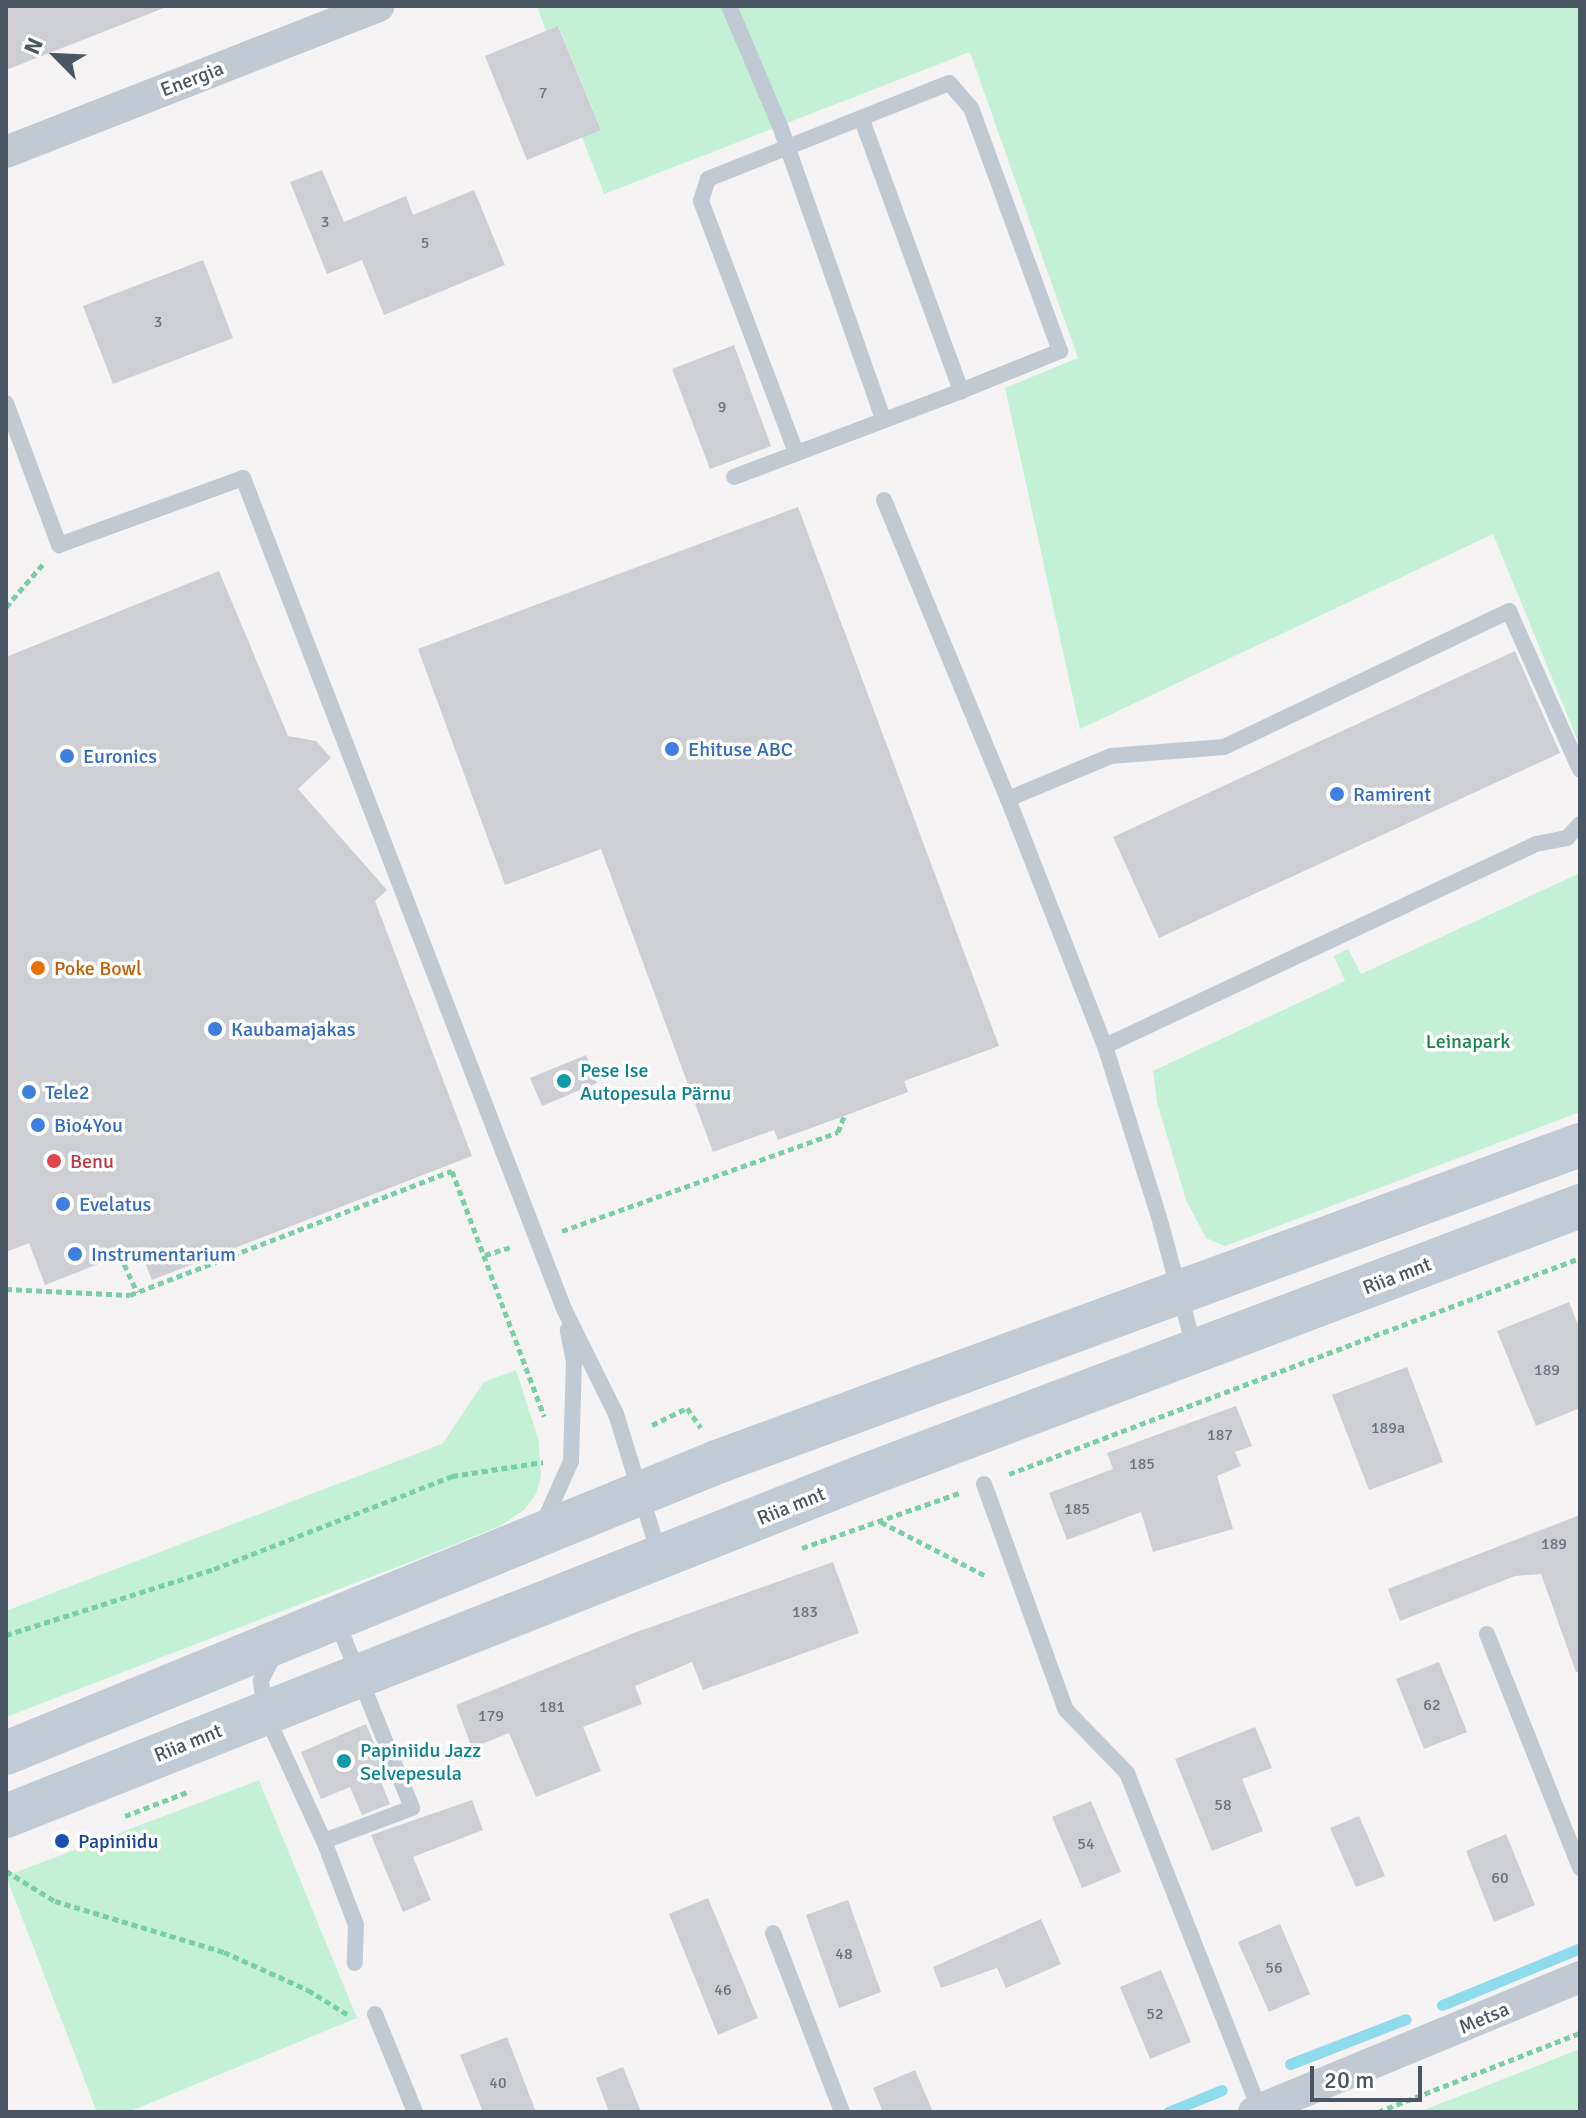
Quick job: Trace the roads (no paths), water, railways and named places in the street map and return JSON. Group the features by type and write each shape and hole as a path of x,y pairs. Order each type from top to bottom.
{"main road":[{"path":"6,1753 640,1493 1580,1145"},
{"name":"Riia mnt","path":"6,1816 659,1556 1580,1206"}],"street":[{"name":"Energia","path":"6,152 378,6"},
{"name":"Metsa","path":"1257,2111 1580,1977"}],"lane":[{"path":"729,6 780,126 883,418"},
{"path":"734,477 1060,351 971,108 949,83 708,179 701,201 796,453"},
{"path":"862,120 961,391"},
{"path":"6,403 59,545 243,478 564,1309 616,1414 659,1556"},
{"path":"884,500 1008,799 1105,1046 1159,1217 1196,1352"},
{"path":"1008,799 1111,756 1224,747 1509,611 1580,770"},
{"path":"1105,1046 1536,844 1567,838 1580,824"},
{"path":"536,1537 571,1461 574,1362 564,1309"},
{"path":"984,1484 1066,1710 1127,1773 1257,2111"},
{"path":"324,1841 412,1808 336,1619"},
{"path":"1487,1634 1580,1868"},
{"path":"281,1641 261,1681 265,1713 324,1841 356,1925 355,1963"},
{"path":"773,1933 842,2112"},
{"path":"375,2014 415,2112"}],"waterway":[{"path":"1442,2005 1580,1948"},
{"path":"1290,2064 1406,2019"},
{"path":"1168,2112 1222,2090"}],"place":[{"name":"Ehituse ABC","path":"672,749"},
{"name":"Euronics","path":"67,756"},
{"name":"Ramirent","path":"1337,794"},
{"name":"Poke Bowl","path":"38,968"},
{"name":"Kaubamajakas","path":"215,1029"},
{"name":"Pese Ise Autopesula Pärnu","path":"564,1081"},
{"name":"Tele2","path":"29,1092"},
{"name":"Bio4You","path":"38,1125"},
{"name":"Benu","path":"54,1161"},
{"name":"Evelatus","path":"63,1204"},
{"name":"Instrumentarium","path":"75,1254"},
{"name":"Papiniidu Jazz Selvepesula","path":"344,1761"},
{"name":"Papiniidu","path":"62,1841"}],"park label":[{"name":"Leinapark","path":"1468,1041"}]}
